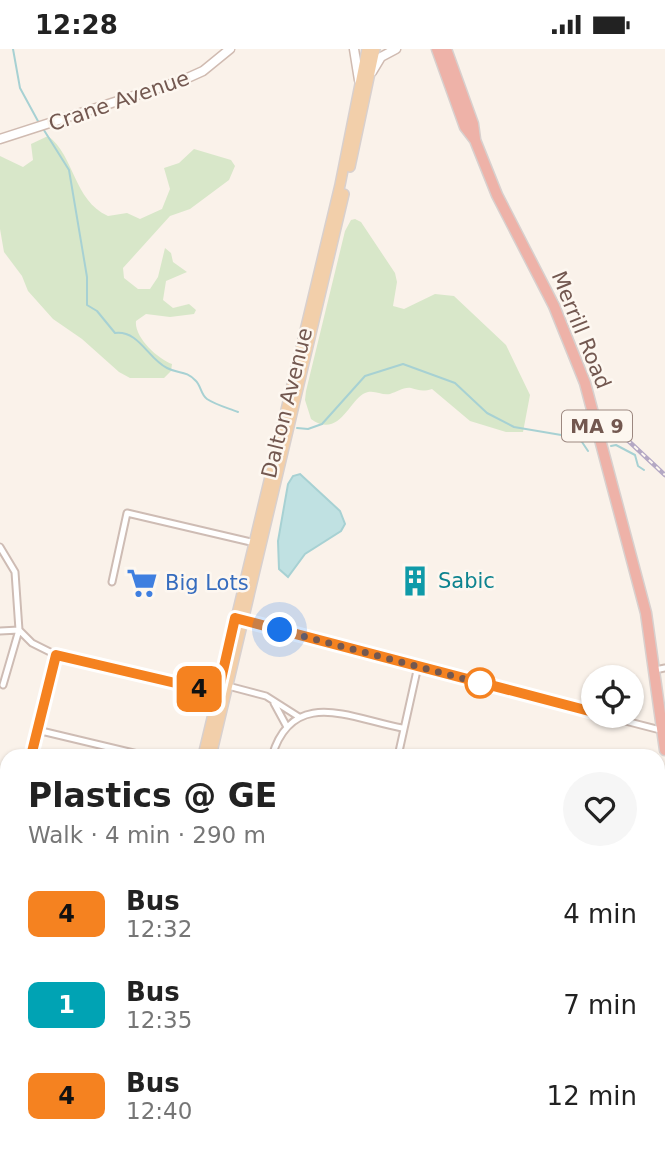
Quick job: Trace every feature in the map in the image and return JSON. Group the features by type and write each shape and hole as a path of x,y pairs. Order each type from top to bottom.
{"highway":[{"name":"Merrill Road","path":"437,49 465,127 475,140 503,207 554,306 583,376 660,669 665,749"},
{"name":"Merrill Road","path":"446,49 473,124 475,140"}],"main road":[{"name":"Crane Avenue","path":"0,139 41,128 196,75 230,49"},
{"path":"354,49 359,89"},
{"name":"Dalton Avenue","path":"346,174 367,49"},
{"name":"Dalton Avenue","path":"205,749 258,543 375,49"},
{"path":"370,78 381,57 396,49"},
{"name":"Dalton Avenue","path":"213,749 228,686 239,619"}],"street":[{"path":"112,582 127,513 258,543"},
{"path":"0,547 15,572 19,630 3,685"},
{"path":"239,619 581,709"},
{"path":"0,631 19,630 32,643 56,655 218,693"},
{"path":"33,749 56,655"},
{"path":"399,749 418,666"},
{"path":"228,686 270,698 299,717"},
{"path":"270,698 283,714 287,727"},
{"path":"276,749 287,727 299,717 326,711 402,728"},
{"path":"644,726 664,731"},
{"path":"37,730 117,749"}],"green space":[{"path":"48,136 64,155 88,200 108,216 127,213 140,219 162,209 170,189 164,168 179,163 194,149 231,160 235,166 229,180 190,209 170,216 123,268 124,278 138,289 150,289 158,277 165,248 171,253 173,262 187,272 166,281 163,300 173,308 189,304 196,310 194,314 170,317 146,314 136,321 139,334 148,347 172,364 171,371 164,378 130,378 119,372 82,339 53,319 28,291 22,276 4,252 0,229 0,156 23,167 33,160 31,144"},
{"path":"351,220 361,222 395,273 397,282 393,306 404,309 435,294 454,296 506,345 530,395 523,432 506,432 470,421 432,389 423,391 408,388 390,394 367,392 336,422 329,425 320,424 311,419 305,400 306,391 345,231"}],"water":[{"path":"300,474 340,511 345,524 341,531 305,554 288,577 279,569 278,541 288,484 293,476"}],"waterway":[{"path":"13,49 20,88 39,123"},
{"path":"42,127 69,170 87,277 87,305 97,311 115,333 131,336 160,364 192,378 207,399 238,412"},
{"path":"297,428 308,429 322,424 365,376 403,364 455,383 487,413 514,427 573,437 582,442 588,451"},
{"path":"611,446 616,445 635,455 638,466 644,470"}],"railway":[{"path":"605,419 665,475"}],"bus line":[{"name":"4","path":"33,749 56,655 218,693 235,618 581,709"}],"place":[{"name":"Sabic","path":"415,581"},
{"name":"Big Lots","path":"142,583"}],"route":[{"path":"280,630 480,683"}]}
